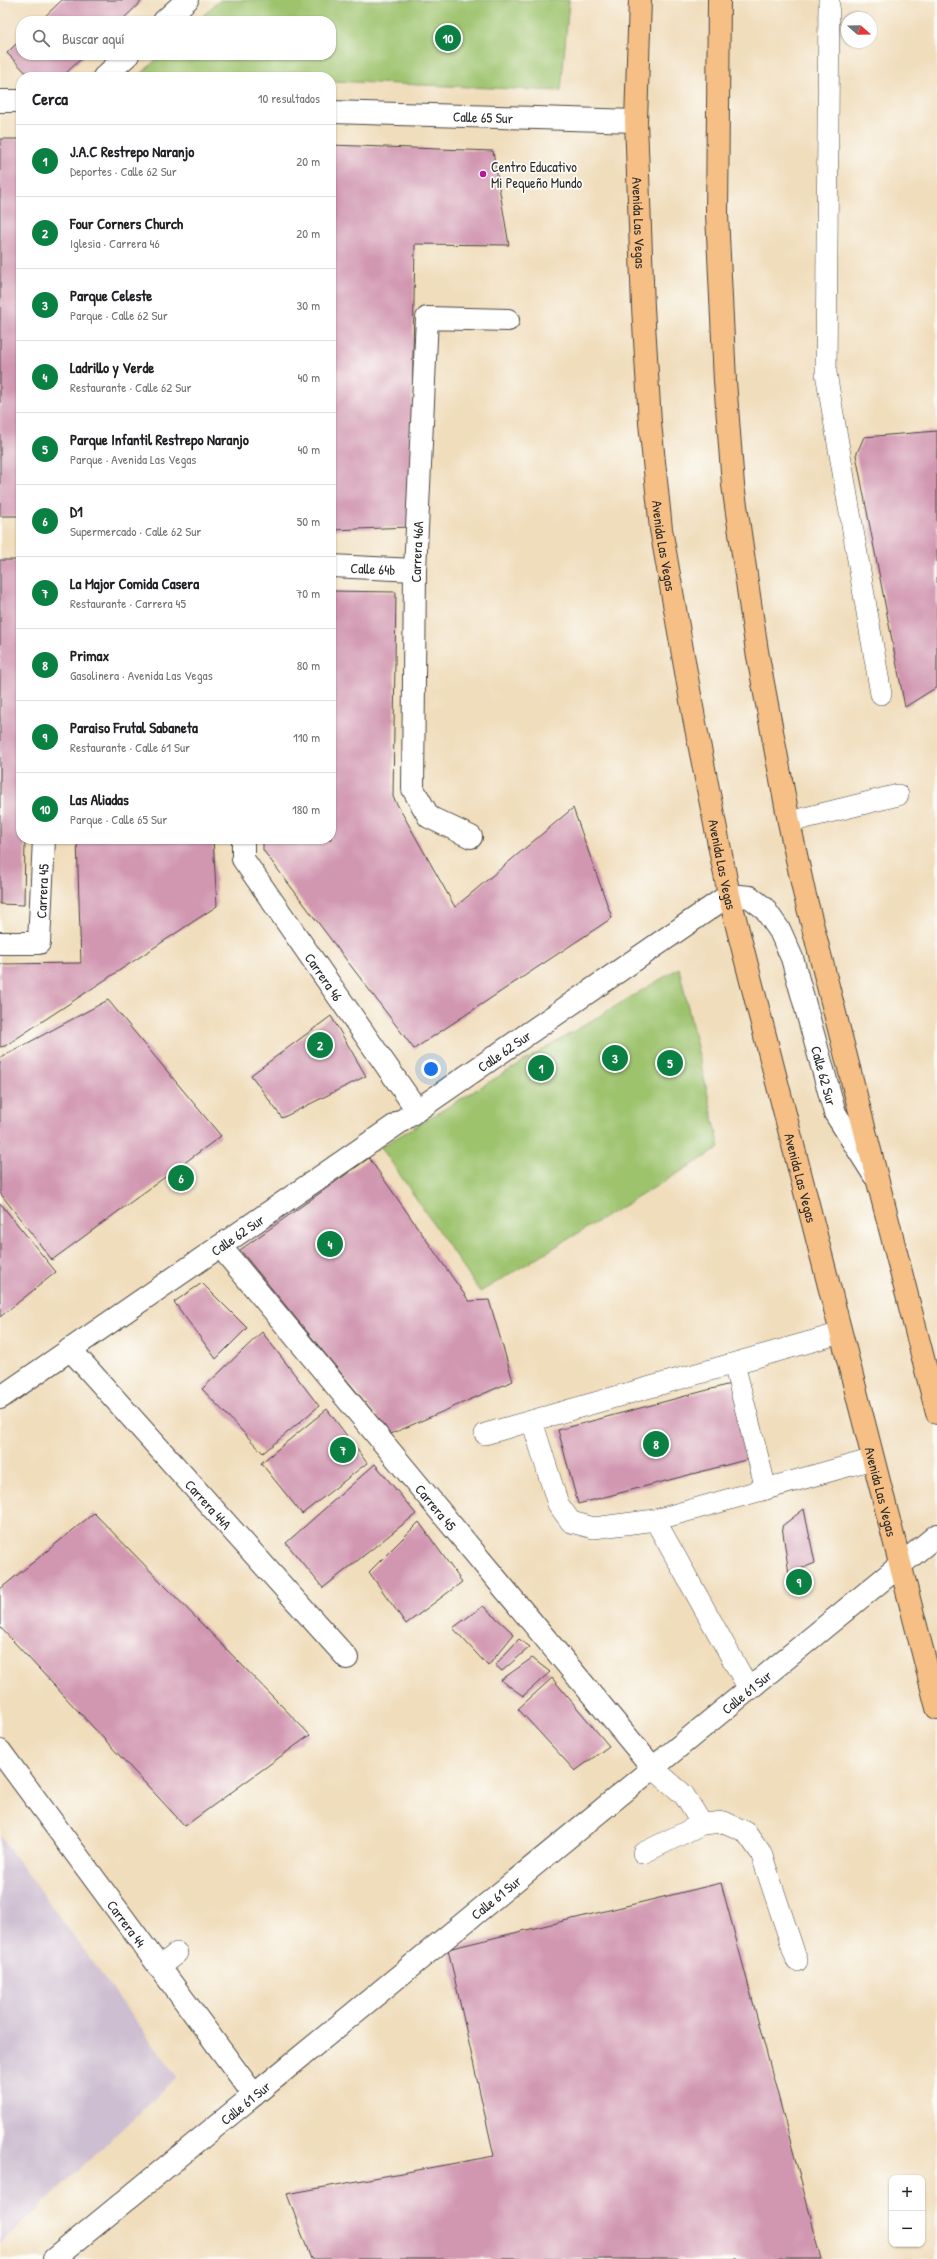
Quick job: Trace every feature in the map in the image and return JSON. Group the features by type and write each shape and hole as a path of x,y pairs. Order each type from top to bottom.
{"main road":[{"name":"Avenida Las Vegas","path":"640,0 636,121 643,307 650,423 661,529 694,718 729,895 937,1708"},
{"path":"720,0 717,214 725,389 733,485 757,651 789,822 804,892 878,1182 934,1391 937,1413"}],"street":[{"path":"169,16 187,0"},
{"path":"109,72 123,60"},
{"path":"0,101 16,101"},
{"name":"Calle 65 Sur","path":"336,112 636,121"},
{"name":"Carrera 46A","path":"470,837 429,817 413,789 415,570 427,318 508,320"},
{"name":"Calle 64b","path":"336,566 415,570"},
{"name":"Carrera 45","path":"0,943 39,943 44,844"},
{"name":"Carrera 46","path":"243,844 243,859 417,1110"},
{"name":"Calle 62 Sur","path":"0,1398 729,895 750,898 764,908 780,931 792,958 835,1113 878,1182"},
{"name":"Carrera 45","path":"220,1246 653,1768"},
{"name":"Carrera 44A","path":"70,1349 347,1658"},
{"name":"Calle 61 Sur","path":"54,2259 937,1535"},
{"name":"Carrera 44","path":"0,1752 158,1968 254,2095"}],"lane":[{"path":"830,0 826,373 881,694"},
{"path":"789,822 898,795"},
{"path":"485,1434 841,1333"},
{"path":"734,1364 766,1489"},
{"path":"532,1421 558,1504 571,1522 594,1528 655,1520 873,1459"},
{"path":"655,1520 749,1689"},
{"path":"653,1768 684,1795 702,1824"},
{"path":"643,1853 702,1824 724,1822 746,1832 761,1853 797,1961"},
{"path":"158,1968 177,1953"}],"shaded area":[{"path":"0,1836 177,2077 0,2244"}],"green space":[{"path":"220,0 569,0 561,91 336,81 336,72 143,72 156,60 336,60 336,16 202,16"},
{"path":"679,968 720,1148 480,1292 381,1147"}],"building":[{"path":"62,0 143,0 126,16 45,16"},
{"path":"16,44 16,60 80,60 67,72 25,72 7,53"},
{"path":"0,139 16,139 16,516 0,516"},
{"path":"336,145 493,151 509,245 415,244 410,527 336,530"},
{"path":"937,431 937,687 905,707 856,455 864,437"},
{"path":"0,560 16,560 16,844 25,844 24,905 0,904"},
{"path":"336,591 396,592 393,797 455,907 573,808 612,918 414,1049 263,850 263,844 336,844"},
{"path":"77,844 213,844 217,906 5,1046 0,1047 0,964 81,963"},
{"path":"108,1000 221,1136 52,1260 0,1193 0,1058"},
{"path":"331,1016 366,1076 282,1118 251,1075"},
{"path":"369,1158 469,1301 489,1300 513,1381 391,1434 240,1250"},
{"path":"0,1203 56,1272 0,1317"},
{"path":"202,1283 247,1328 216,1359 174,1302"},
{"path":"262,1332 319,1406 263,1453 202,1389"},
{"path":"734,1383 753,1458 578,1504 558,1430"},
{"path":"327,1409 367,1463 302,1514 261,1463"},
{"path":"375,1464 416,1514 323,1588 286,1543"},
{"path":"804,1509 815,1563 789,1574 782,1526"},
{"path":"94,1513 310,1735 185,1826 0,1627 0,1589"},
{"path":"419,1522 462,1582 406,1624 369,1572"},
{"path":"483,1606 514,1634 488,1666 453,1628"},
{"path":"519,1639 530,1647 502,1671 495,1665"},
{"path":"532,1658 550,1672 523,1696 501,1680"},
{"path":"552,1678 609,1746 575,1771 518,1709"},
{"path":"721,1883 822,2259 311,2259 287,2194 494,2156 448,1949"}],"place":[{"name":"Las Aliadas","path":"448,38"},
{"name":"Centro Educativo Mi Pequeño Mundo","path":"483,174"},
{"name":"Four Corners Church","path":"320,1045"},
{"name":"Parque Celeste","path":"615,1058"},
{"name":"Parque Infantil Restrepo Naranjo","path":"670,1063"},
{"name":"J.A.C Restrepo Naranjo","path":"541,1068"},
{"name":"D1","path":"181,1178"},
{"name":"Ladrillo y Verde","path":"330,1244"},
{"name":"Primax","path":"656,1444"},
{"name":"La Major Comida Casera","path":"343,1450"},
{"name":"Paraiso Frutal Sabaneta","path":"799,1582"}]}
